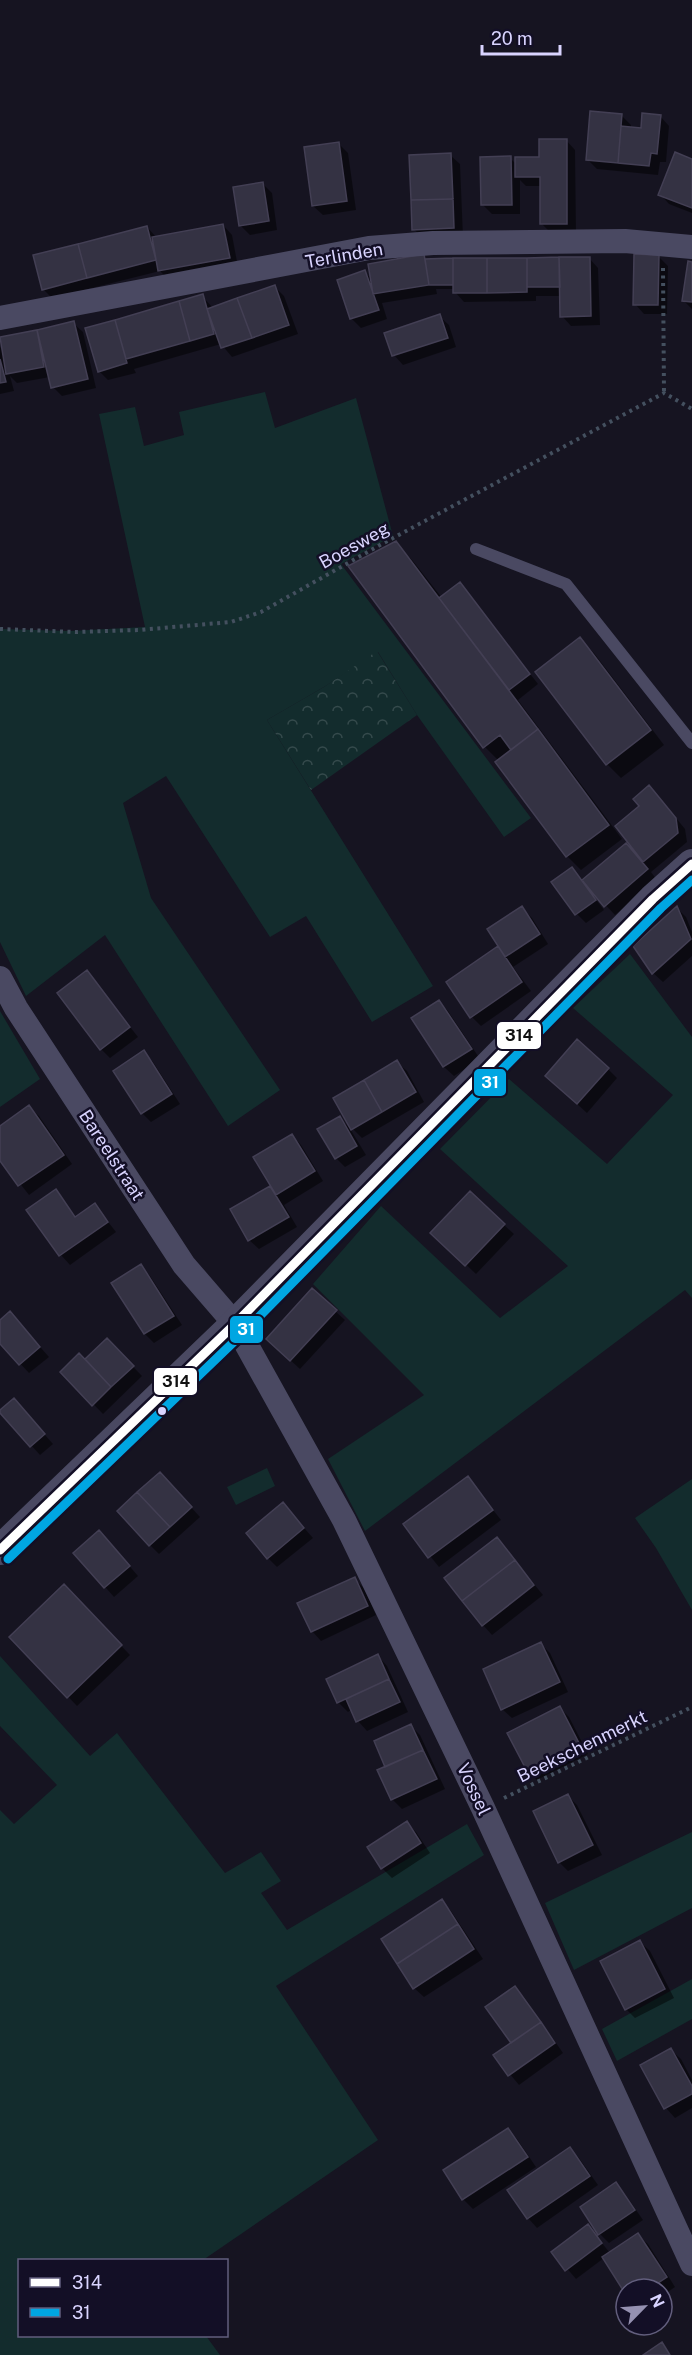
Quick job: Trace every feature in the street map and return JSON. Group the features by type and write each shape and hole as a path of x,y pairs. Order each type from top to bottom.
{"street":[{"name":"Terlinden","path":"0,318 369,248 433,243 625,241 692,247"},
{"path":"0,1550 236,1324 653,898 692,864"},
{"name":"Bareelstraat","path":"0,978 16,1008 184,1265 236,1324"},
{"name":"Vossel","path":"236,1324 344,1520 483,1808 692,2264"}],"lane":[{"path":"476,549 566,584 692,743"}],"path":[{"path":"663,244 664,393 692,409"},
{"name":"Boesweg","path":"0,628 75,632 139,630 231,622 261,612 390,539 664,393"},
{"name":"Beekschenmerkt","path":"483,1808 692,1707"}],"green space":[{"path":"265,392 275,428 356,398 393,536 341,564 531,818 504,837 417,715 378,652 267,720 433,986 372,1022 306,916 270,937 166,776 123,803 151,898 280,1090 228,1126 105,935 26,996 0,942 0,629 70,631 145,627 99,414 135,407 144,446 184,435 179,412"},
{"path":"377,651 417,715 311,790 267,720 324,687"},
{"path":"630,954 692,1037 692,1298 685,1290 365,1531 328,1459 424,1395 313,1284 381,1206 500,1318 568,1266 440,1149 509,1079 607,1164 673,1095 573,1008"},
{"path":"0,1011 40,1079 0,1107"},
{"path":"267,1468 275,1486 236,1505 227,1487"},
{"path":"692,1479 692,1610 656,1548 635,1518"},
{"path":"0,1656 90,1756 117,1733 225,1873 261,1852 281,1881 261,1893 287,1930 467,1824 484,1855 276,1986 378,2140 204,2259 18,2259 18,2337 207,2337 220,2355 0,2355 0,1810 14,1824 57,1785 0,1726"},
{"path":"692,1832 692,1908 574,1970 545,1903"},
{"path":"692,1979 692,2019 617,2061 602,2029"}],"building":[{"path":"590,111 622,114 618,163 586,160"},
{"path":"642,113 661,115 657,154 651,153 649,166 618,163 621,126 641,128"},
{"path":"539,139 567,139 567,224 540,224 540,177 515,177 515,157 539,157"},
{"path":"339,142 347,201 312,206 304,147"},
{"path":"675,152 692,159 692,208 658,195"},
{"path":"451,153 453,199 411,200 409,155"},
{"path":"511,156 512,205 481,205 480,157"},
{"path":"263,182 269,221 239,226 233,187"},
{"path":"453,199 454,228 412,230 411,200"},
{"path":"223,224 230,258 158,271 152,237"},
{"path":"147,226 156,260 87,278 78,244"},
{"path":"78,244 87,278 42,290 33,255"},
{"path":"424,254 429,285 373,294 368,264"},
{"path":"634,254 659,255 658,305 633,305"},
{"path":"559,257 590,257 591,316 560,317"},
{"path":"559,257 560,287 527,287 527,258"},
{"path":"453,258 453,285 429,285 425,259"},
{"path":"453,258 487,258 487,293 453,293"},
{"path":"487,258 527,258 527,292 487,293"},
{"path":"688,261 692,262 692,302 682,301"},
{"path":"365,270 379,310 350,319 337,280"},
{"path":"275,285 289,325 252,338 237,298"},
{"path":"203,294 214,334 190,341 179,301"},
{"path":"237,298 252,338 221,348 207,309"},
{"path":"179,301 190,341 126,359 115,320"},
{"path":"440,314 448,338 392,356 384,333"},
{"path":"115,320 127,363 98,372 85,328"},
{"path":"74,321 88,379 51,388 37,330"},
{"path":"37,330 44,367 6,374 0,337"},
{"path":"0,359 6,382 0,383"},
{"path":"396,541 538,729 511,750 500,735 483,748 348,566"},
{"path":"460,582 530,674 509,690 439,598"},
{"path":"580,637 651,730 606,765 535,672"},
{"path":"538,729 609,825 566,857 495,762"},
{"path":"649,785 676,818 678,833 643,862 615,826 639,806 633,799"},
{"path":"626,843 648,869 604,907 582,880"},
{"path":"572,867 596,900 575,915 551,882"},
{"path":"522,906 540,934 505,957 487,929"},
{"path":"677,906 691,939 652,974 633,946"},
{"path":"498,946 522,982 470,1018 446,982"},
{"path":"87,970 130,1027 100,1050 57,993"},
{"path":"439,1000 472,1049 443,1067 411,1018"},
{"path":"577,1039 609,1068 577,1104 545,1076"},
{"path":"144,1050 172,1094 141,1114 113,1071"},
{"path":"397,1060 416,1092 382,1112 364,1080"},
{"path":"364,1080 382,1112 351,1130 333,1098"},
{"path":"29,1105 64,1155 18,1186 0,1161 0,1126"},
{"path":"340,1116 357,1146 335,1159 317,1129"},
{"path":"292,1134 315,1171 276,1195 253,1157"},
{"path":"270,1186 289,1217 248,1241 230,1209"},
{"path":"56,1189 75,1217 95,1203 108,1222 59,1256 26,1210"},
{"path":"470,1191 505,1224 465,1266 430,1233"},
{"path":"141,1264 174,1316 144,1334 111,1283"},
{"path":"312,1288 337,1310 290,1361 266,1339"},
{"path":"10,1311 40,1347 19,1365 0,1344 0,1320"},
{"path":"107,1338 134,1366 111,1387 85,1359"},
{"path":"79,1353 111,1387 92,1406 60,1372"},
{"path":"14,1398 45,1434 30,1447 0,1413 0,1410"},
{"path":"160,1472 192,1507 170,1527 137,1492"},
{"path":"468,1476 493,1510 428,1558 403,1524"},
{"path":"137,1492 170,1527 149,1546 117,1511"},
{"path":"283,1502 304,1528 267,1559 246,1533"},
{"path":"99,1530 130,1566 104,1588 73,1553"},
{"path":"497,1537 515,1560 462,1601 444,1578"},
{"path":"515,1560 534,1585 482,1626 462,1601"},
{"path":"355,1577 368,1606 311,1632 297,1603"},
{"path":"64,1584 122,1645 67,1698 9,1637"},
{"path":"541,1642 560,1682 501,1710 483,1669"},
{"path":"378,1654 389,1679 337,1703 326,1679"},
{"path":"389,1679 400,1702 356,1722 346,1699"},
{"path":"560,1706 580,1745 527,1771 507,1733"},
{"path":"411,1724 423,1750 385,1767 374,1741"},
{"path":"423,1750 437,1779 391,1800 377,1770"},
{"path":"568,1794 593,1845 558,1863 533,1811"},
{"path":"407,1821 421,1843 381,1869 367,1847"},
{"path":"442,1899 458,1924 397,1964 381,1939"},
{"path":"458,1924 474,1949 413,1989 397,1964"},
{"path":"640,1940 665,1989 625,2010 600,1961"},
{"path":"515,1986 541,2022 511,2043 485,2007"},
{"path":"541,2022 555,2043 508,2076 493,2055"},
{"path":"671,2048 692,2086 692,2094 664,2109 640,2065"},
{"path":"508,2128 528,2157 462,2200 443,2170"},
{"path":"570,2147 590,2176 527,2219 507,2190"},
{"path":"616,2182 635,2210 598,2235 580,2207"},
{"path":"588,2224 602,2243 565,2271 551,2252"},
{"path":"638,2233 667,2277 615,2277 602,2257"},
{"path":"662,2342 670,2355 643,2355"}],"transit line":[{"name":"314","path":"0,1550 235,1324 653,899 692,864"},
{"name":"31","path":"8,1559 244,1332 661,908 692,880"}]}
